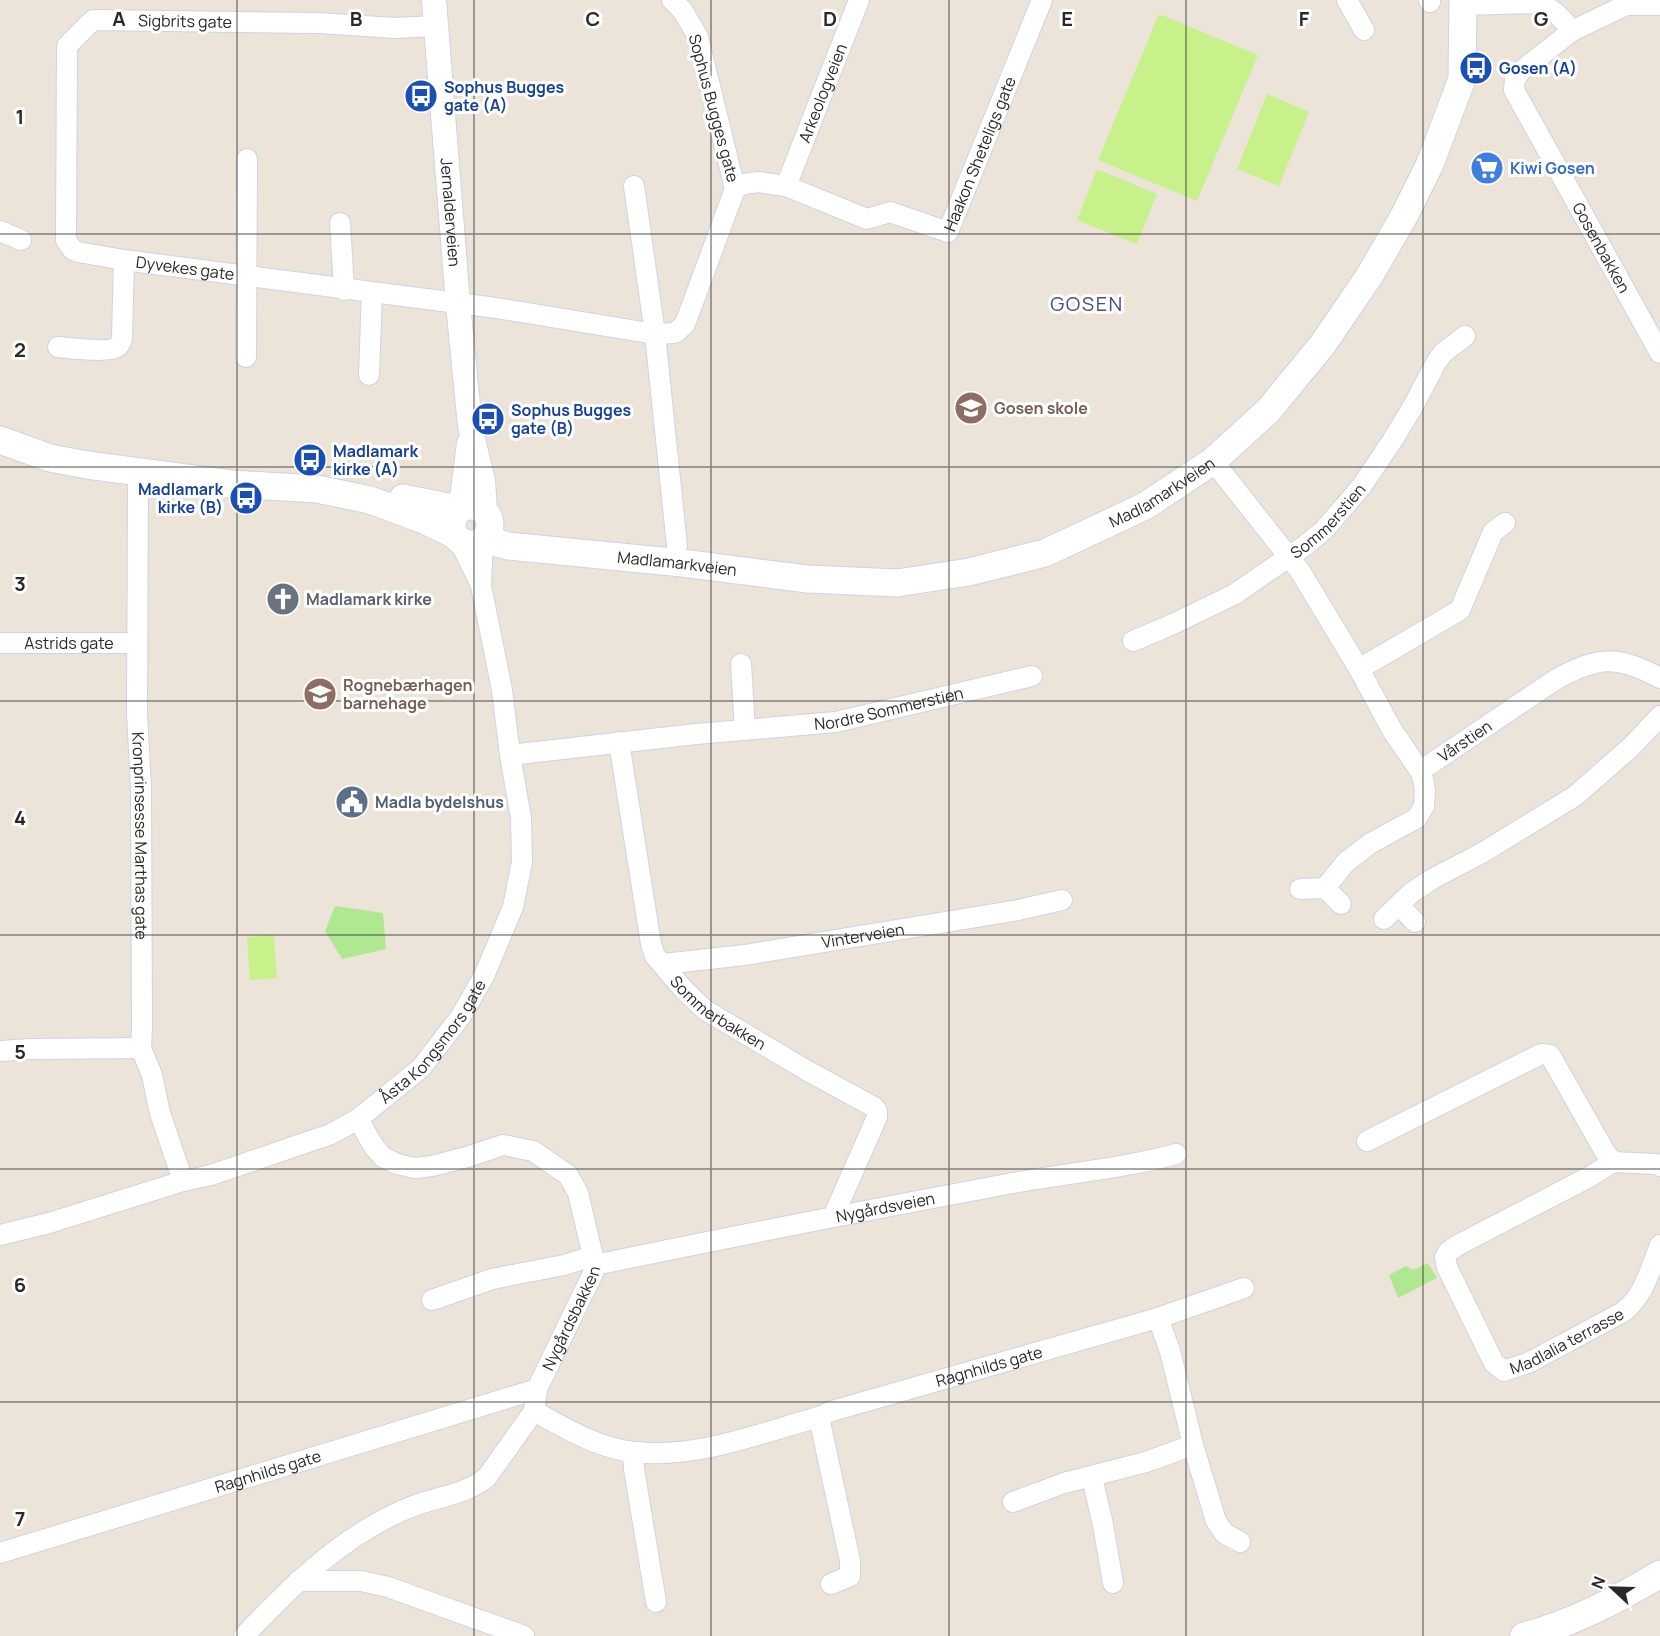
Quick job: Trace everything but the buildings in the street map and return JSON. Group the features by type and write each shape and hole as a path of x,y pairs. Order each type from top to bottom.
{"main road":[{"name":"Madlamarkveien","path":"0,440 50,458 130,477 231,470 318,476 428,504 471,524 508,546 682,562 807,579 897,583 969,572 1045,554 1144,506 1214,461 1268,411 1323,344 1370,275 1404,216 1430,164 1462,79 1463,2"},
{"path":"1524,1636 1579,1617 1618,1599 1660,1574"}],"street":[{"name":"Jernalderveien","path":"434,0 458,304 471,426 483,481 471,524"},
{"name":"Sophus Bugges gate","path":"458,304 655,334 675,333 685,324 735,189 698,37 683,11 672,0"},
{"name":"Arkeologveien","path":"786,186 859,0"},
{"name":"Haakon Sheteligs gate","path":"735,189 742,184 758,182 786,186 867,219 890,212 948,232 1042,0"},
{"path":"1347,0 1364,30"},
{"path":"1463,2 1523,1 1547,6 1559,15 1572,31"},
{"name":"Gosenbakken","path":"1660,5 1626,5 1572,31 1521,71 1515,79 1514,90 1660,353"},
{"name":"Sigbrits gate","path":"66,240 67,46 93,20 319,23 395,28 435,26"},
{"name":"Dyvekes gate","path":"246,357 247,159"},
{"path":"634,186 655,334 677,546"},
{"path":"340,223 344,290"},
{"path":"0,231 21,240"},
{"name":"Dyvekes gate","path":"66,240 73,250 78,252 124,260 458,304"},
{"name":"Dyvekes gate","path":"58,347 104,349 118,347 122,339 124,260"},
{"path":"369,375 372,293"},
{"name":"Sommerstien","path":"1133,641 1235,594 1324,530 1361,488 1412,408 1437,361 1443,353 1465,336"},
{"path":"1214,461 1300,571 1359,669 1392,730 1420,771"},
{"name":"Kronprinsesse Marthas gate","path":"130,477 141,787 141,1048 152,1075 160,1113 183,1181"},
{"path":"1359,669 1460,610 1466,601 1493,532 1505,523"},
{"name":"Åsta Kongsmors gate","path":"0,1235 49,1223 183,1181 211,1175 331,1134 358,1119 421,1068 461,1016 484,976 513,907 522,862 521,818 502,690 471,524"},
{"name":"Astrids gate","path":"0,643 137,643"},
{"name":"Vårstien","path":"1325,888 1346,862 1371,843 1417,818 1426,798 1420,771 1574,669 1604,660 1616,660 1660,678"},
{"path":"741,663 745,730"},
{"name":"Nordre Sommerstien","path":"510,755 619,742 836,722 1032,676"},
{"path":"1384,919 1411,893 1434,878 1482,853 1575,796 1631,747 1660,716"},
{"name":"Sommerbakken","path":"619,742 651,944 655,956 684,990 705,1010 874,1107 877,1111 877,1117 833,1217"},
{"path":"1300,889 1325,888 1341,904"},
{"name":"Vinterveien","path":"663,964 745,956 1018,910 1062,900"},
{"path":"1399,905 1415,922"},
{"path":"0,1051 141,1048"},
{"path":"1367,1141 1547,1053 1613,1162 1660,1166"},
{"name":"Nygårdsbakken","path":"244,1636 298,1581 333,1553 406,1509 478,1484 493,1468 534,1411 537,1389 585,1290 594,1261 578,1192 568,1175 533,1150 503,1145 467,1157 415,1168 397,1164 383,1157 374,1148 358,1119"},
{"name":"Nygårdsveien","path":"432,1300 492,1279 564,1264 594,1261 1176,1155"},
{"name":"Madlalia terrasse","path":"1613,1162 1446,1253 1447,1267 1494,1363 1504,1371 1530,1362 1623,1312 1639,1297 1660,1245"},
{"name":"Ragnhilds gate","path":"534,1411 597,1443 633,1452 693,1450 819,1417 832,1411 1158,1318 1244,1288"},
{"path":"1158,1318 1170,1351 1193,1446 1216,1521 1224,1533 1240,1542"},
{"name":"Ragnhilds gate","path":"0,1553 537,1389"},
{"path":"819,1417 850,1561 850,1576 831,1584"},
{"path":"1013,1502 1064,1483 1173,1454 1193,1446"},
{"path":"633,1452 656,1602"},
{"path":"1092,1477 1113,1583"},
{"path":"298,1581 361,1581 388,1587 524,1636"}],"green space":[{"path":"1159,14 1258,55 1197,201 1098,160"},
{"path":"1267,94 1309,112 1279,186 1237,169"},
{"path":"1097,169 1157,194 1137,244 1077,220"},
{"path":"335,906 383,913 386,949 342,959 325,931"},
{"path":"274,935 277,978 250,980 247,937"},
{"path":"1428,1263 1437,1278 1398,1298 1389,1275 1406,1266 1413,1270"}],"place":[{"name":"Gosen (A)","path":"1476,68"},
{"name":"Sophus Bugges gate (A)","path":"421,96"},
{"name":"Kiwi Gosen","path":"1487,168"},
{"name":"Gosen skole","path":"971,408"},
{"name":"Sophus Bugges gate (B)","path":"488,419"},
{"name":"Madlamark kirke (A)","path":"310,460"},
{"name":"Madlamark kirke (B)","path":"246,498"},
{"name":"Madlamark kirke","path":"283,599"},
{"name":"Rognebærhagen barnehage","path":"320,694"},
{"name":"Madla bydelshus","path":"352,802"}],"district":[{"name":"GOSEN","path":"1087,304"}]}
